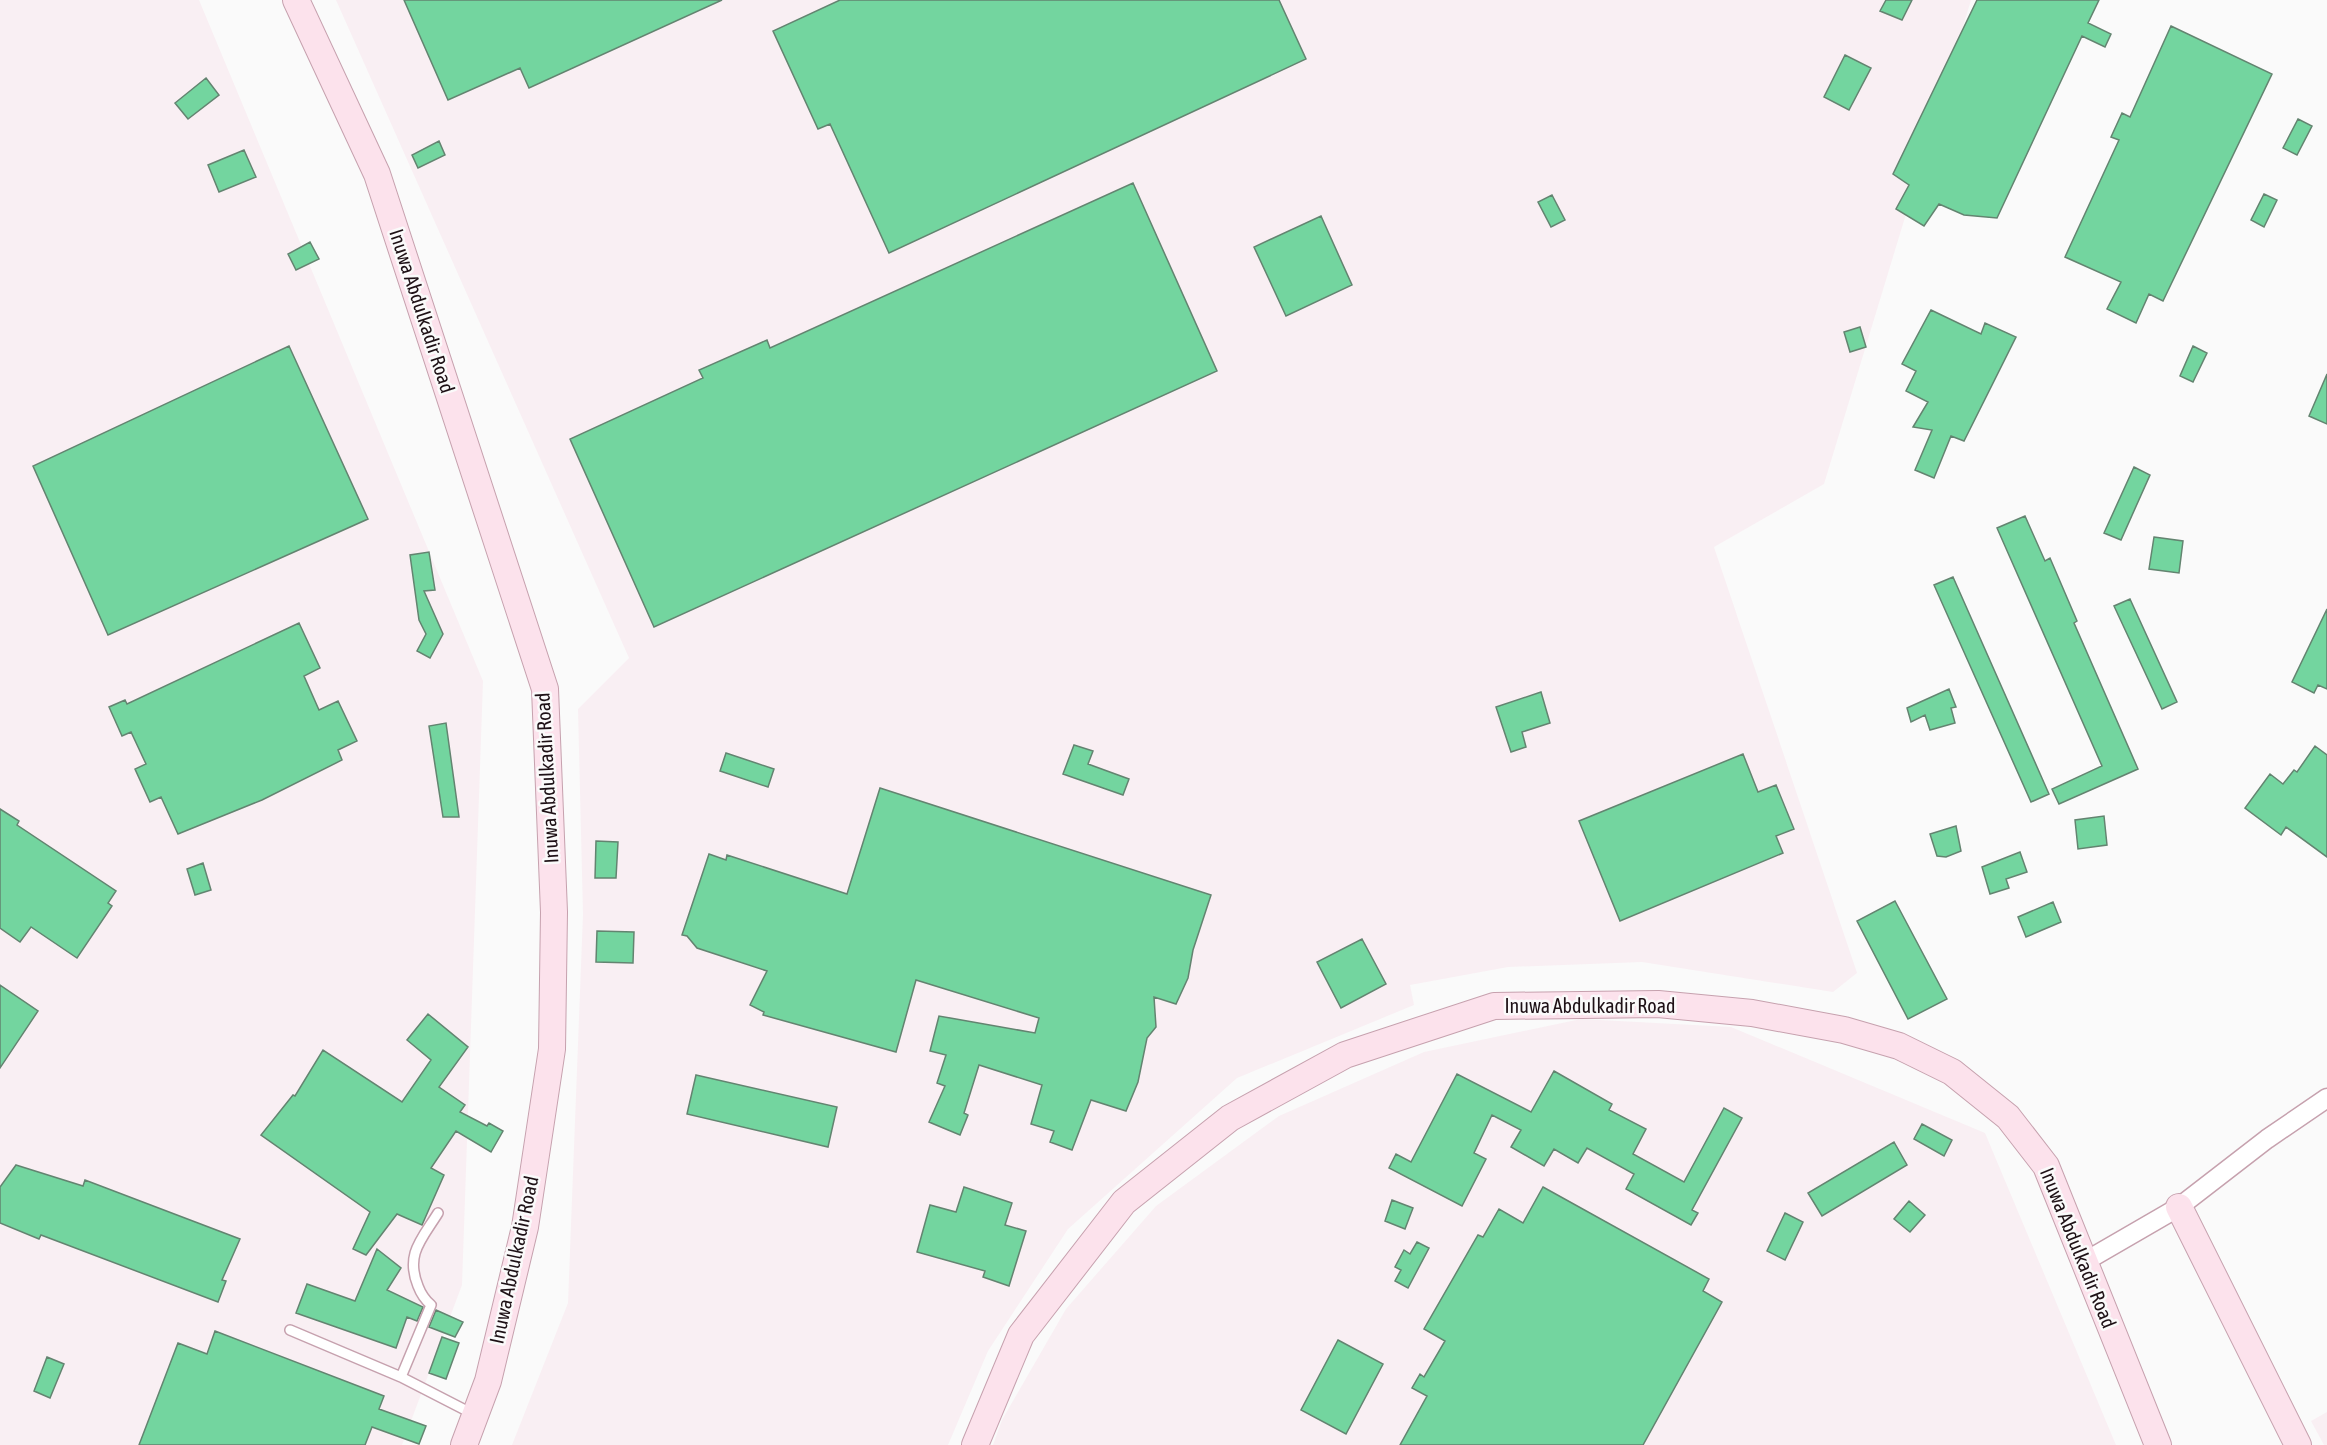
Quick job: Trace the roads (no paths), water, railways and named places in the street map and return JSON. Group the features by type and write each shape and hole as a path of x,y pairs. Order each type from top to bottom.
{"street":[{"name":"Inuwa Abdulkadir Road","path":"296,0 377,174 545,689 554,912 552,1049 525,1227 488,1382 477,1416 464,1445"},
{"name":"Inuwa Abdulkadir Road","path":"975,1445 1021,1335 1124,1202 1230,1118 1345,1055 1494,1006 1658,1004 1740,1012 1844,1030 1899,1046 1952,1072 2008,1117 2046,1166 2158,1445"},
{"path":"2084,1262 2179,1207 2267,1139 2327,1098"},
{"path":"2179,1207 2298,1445"}],"lane":[{"path":"401,1377 431,1305 423,1299 412,1274 411,1261 415,1250 438,1213"},
{"path":"290,1330 401,1377 477,1416"}]}
